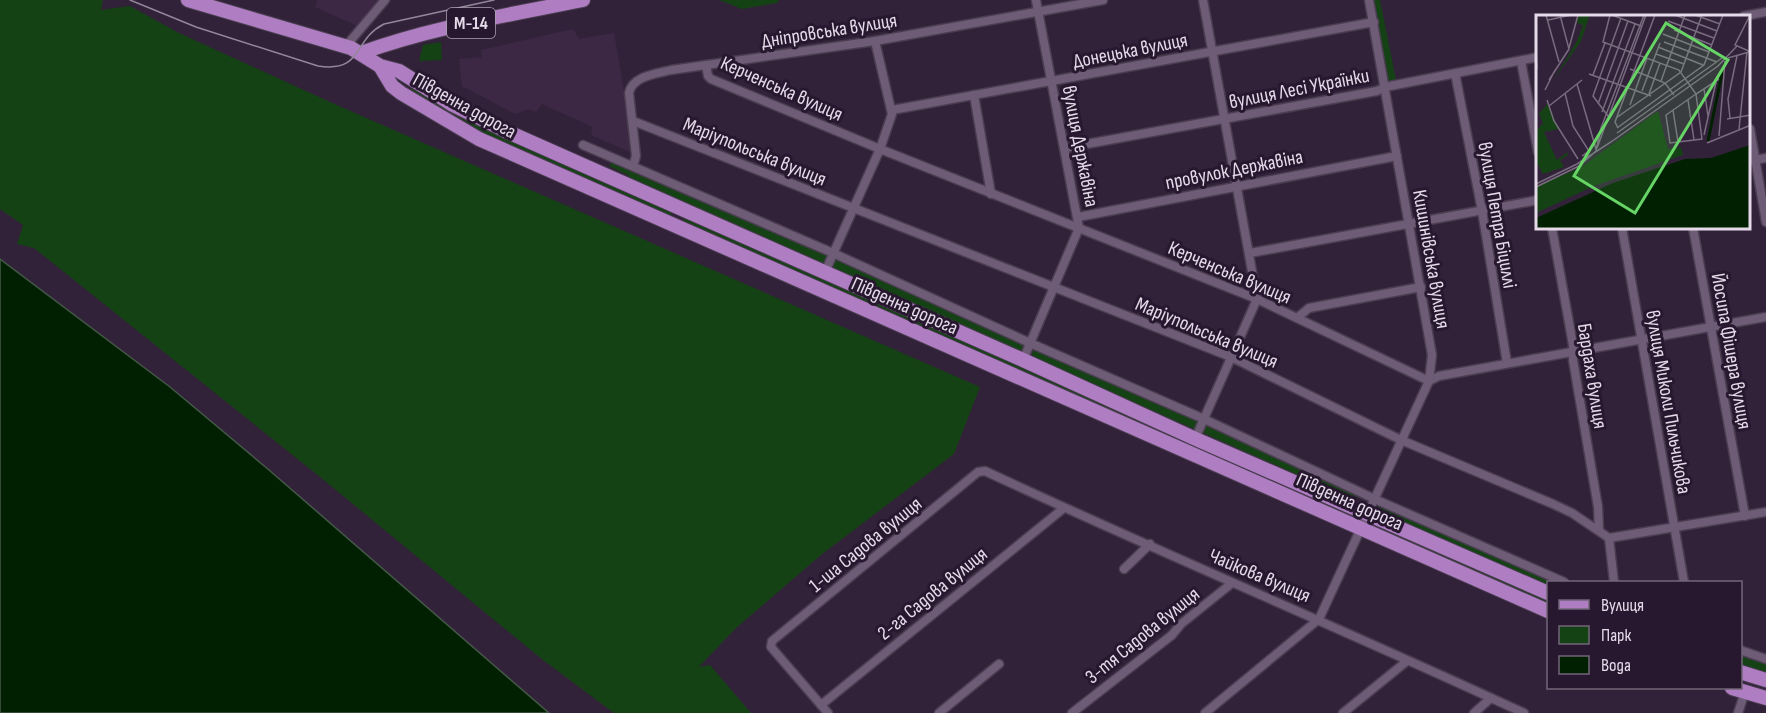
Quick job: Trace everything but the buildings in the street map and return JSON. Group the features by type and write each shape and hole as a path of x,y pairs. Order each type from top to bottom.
{"main road":[{"path":"188,0 346,46 380,66"},
{"name":"М-14","path":"361,53 386,44 456,26 583,0"},
{"name":"Південна дорога","path":"380,66 399,71 453,105 508,132 1023,360 1195,439 1547,593"},
{"name":"Південна дорога","path":"380,66 392,86 442,119 479,139 1547,611"},
{"path":"672,224 680,207"},
{"path":"1742,673 1766,680"},
{"path":"1738,690 1766,698"}],"street":[{"path":"346,46 385,0"},
{"name":"вулиця Державіна","path":"1023,360 1079,228 1036,0"},
{"name":"Дніпровська вулиця","path":"633,121 629,93 633,84 662,73 875,41 1103,0"},
{"path":"1195,439 1257,298 1203,0"},
{"name":"Кишинівська вулиця","path":"1319,619 1429,381 1432,355 1369,0"},
{"path":"1750,15 1766,12"},
{"name":"Донецька вулиця","path":"892,110 1374,21"},
{"path":"825,272 880,149 892,110 875,41"},
{"name":"вулиця Лесі Українки","path":"1065,148 1377,91 1385,87 1536,57"},
{"path":"1521,61 1536,141"},
{"name":"Керченська вулиця","path":"706,66 711,79 991,194 1257,298 1429,381"},
{"name":"вулиця Петра Біциллі","path":"1457,73 1456,78 1482,211 1507,363"},
{"path":"974,95 991,194"},
{"path":"633,121 636,156 633,166"},
{"name":"Маріупольська вулиця","path":"633,121 1230,357 1401,440 1553,504 1609,538"},
{"path":"584,145 833,253 1562,581"},
{"name":"провулок Державіна","path":"1078,217 1397,156"},
{"path":"1766,158 1752,160 1766,222"},
{"path":"1250,253 1536,200"},
{"name":"Бардаха вулиця","path":"1552,230 1598,507 1599,530"},
{"name":"вулиця Миколи Пильчикова","path":"1622,230 1684,581"},
{"name":"Йосипа Фішера вулиця","path":"1693,230 1745,516"},
{"path":"1298,318 1309,308 1420,287"},
{"path":"1429,381 1439,376 1507,363 1766,317"},
{"name":"Чайкова вулиця","path":"982,471 1150,544 1232,583 1319,619 1524,713"},
{"name":"1-ша Садова вулиця","path":"821,705 771,644 831,591 982,471"},
{"name":"2-га Садова вулиця","path":"821,705 1064,508"},
{"path":"1614,581 1609,538 1766,512"},
{"path":"1124,569 1150,544"},
{"name":"3-тя Садова вулиця","path":"1072,713 1172,635 1181,624 1232,583"},
{"path":"1205,713 1319,619"},
{"path":"1742,651 1766,658"},
{"path":"1343,713 1407,661"},
{"path":"939,713 999,664"},
{"path":"1738,690 1738,713"},
{"path":"1474,713 1491,698"},
{"path":"821,705 828,713"}],"shaded area":[{"path":"318,0 382,0 360,27 315,7"},
{"path":"573,29 579,39 614,33 635,154 593,136 591,132 593,127 542,104 536,112 529,109 515,114 462,86 459,59 482,57 481,50"}],"green space":[{"path":"0,0 103,0 101,10 130,6 179,33 330,102 980,387 954,454 821,555 735,629 699,667 710,665 751,713 614,713 543,660 320,477 34,248 17,244 23,225 0,209"},
{"path":"719,0 779,0 777,3 742,9"},
{"path":"1373,0 1380,0 1396,80 1388,82"},
{"path":"441,42 442,60 419,61 423,45"},
{"path":"412,88 458,117 672,212 671,216 470,127 410,91"},
{"path":"612,161 826,253 826,261 821,263 631,179 628,175 609,166"},
{"path":"685,218 1350,513 1349,517 683,222"},
{"path":"836,258 1026,343 1024,348 1020,351 834,269 832,261"},
{"path":"1035,348 1209,424 1365,499 1334,491 1032,357"},
{"path":"1378,504 1556,581 1547,581 1547,586 1379,511"},
{"path":"1377,525 1547,601 1547,606 1375,529"},
{"path":"1742,654 1766,661 1766,673 1742,666"}],"water":[{"path":"0,259 170,387 549,713 0,713"}],"tram line":[{"path":"130,0 196,27 318,66 333,67 351,60 367,38 384,24 494,0"}]}
